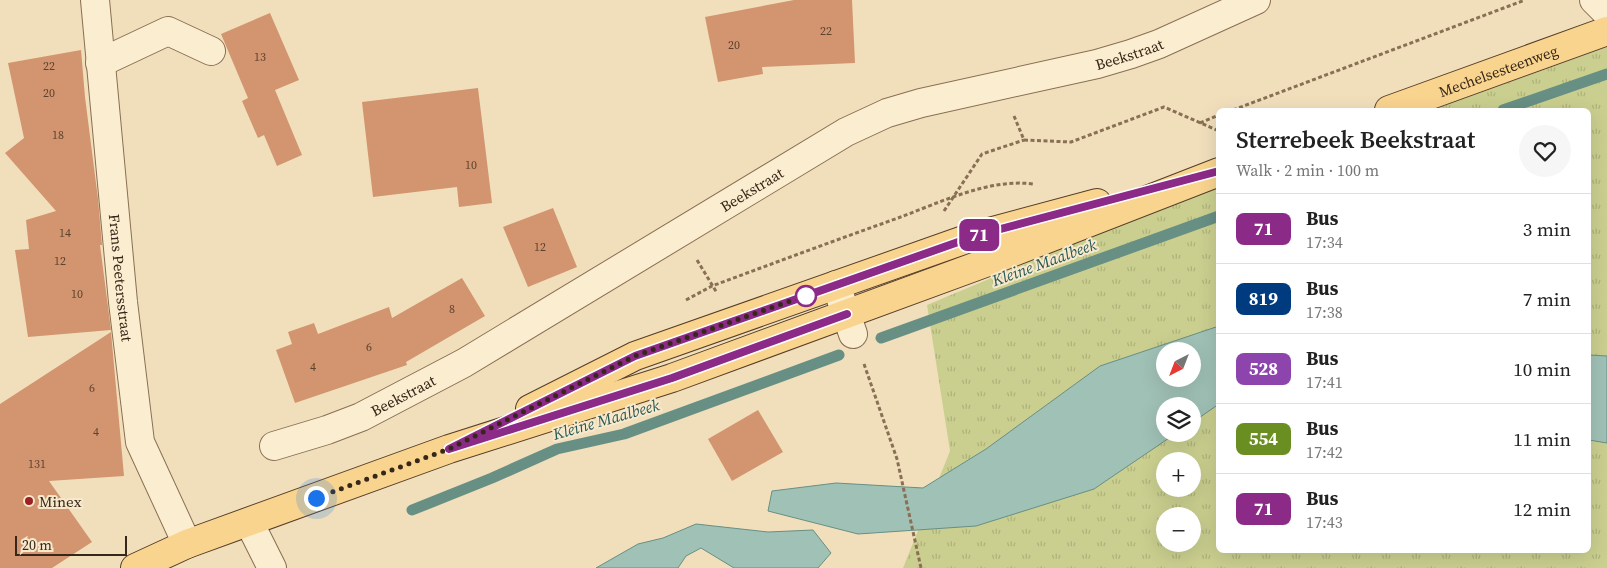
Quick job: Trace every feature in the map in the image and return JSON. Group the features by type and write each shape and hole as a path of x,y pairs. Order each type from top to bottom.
{"main road":[{"name":"Mechelsesteenweg","path":"1395,108 1607,31"},
{"path":"135,568 187,544 449,449 850,324 985,263 1216,172"},
{"path":"449,449 635,356 978,235 1216,172"}],"street":[{"name":"Frans Peetersstraat","path":"95,0 123,302 140,442 187,544"},
{"name":"Beekstraat","path":"274,446 361,417 456,367 846,132 888,113 921,103 1097,64 1131,54 1159,44 1256,0"},
{"path":"1594,0 1607,13"},
{"path":"100,63 168,31 211,51"},
{"path":"836,285 850,324"},
{"path":"248,522 272,568"}],"path":[{"path":"1238,108 1525,0"},
{"path":"1002,85 1024,140"},
{"path":"942,213 982,154 1024,140 1071,142 1164,107 1216,130"},
{"path":"1199,123 1216,116"},
{"path":"692,253 720,299"},
{"path":"850,324 897,459 920,567"}],"green space":[{"path":"1607,47 1607,568 903,568 950,451 927,305 1139,216 1216,188 1216,553 1591,553 1591,108 1438,108"}],"water":[{"path":"1216,327 1216,406 1201,416 1201,397 1156,397 1156,442 1163,442 1094,489 976,526 858,534 768,511 772,491 836,483 923,488 986,449 1100,366 1156,347 1156,388 1201,388 1201,342 1171,342"},
{"path":"1591,355 1607,356 1607,443 1591,440"},
{"path":"696,524 768,532 813,530 831,553 818,568 734,568 701,548 686,556 678,568 596,568 638,544 663,538"}],"building":[{"path":"794,0 852,0 855,63 762,67 763,74 718,82 705,17"},
{"path":"270,13 299,80 275,90 302,155 277,166 264,135 258,138 242,101 248,98 221,34"},
{"path":"81,50 98,199 102,245 100,245 111,330 28,337 15,250 29,249 26,220 56,211 5,153 24,138 8,63"},
{"path":"478,88 492,203 459,207 457,187 373,197 362,102"},
{"path":"553,208 577,267 528,287 503,227"},
{"path":"462,278 485,316 406,362 407,365 295,403 276,350 292,344 288,332 314,323 318,334 389,307 392,318"},
{"path":"111,332 124,476 49,481 92,542 52,568 0,568 0,404"},
{"path":"758,410 783,452 732,481 708,439"}],"waterway":[{"name":"Kleine Maalbeek","path":"1509,108 1607,74"},
{"name":"Kleine Maalbeek","path":"881,338 1216,217"},
{"name":"Kleine Maalbeek","path":"412,510 492,478 557,449 624,434 839,355"}],"bus line":[{"name":"71","path":"847,314 672,378 449,449 635,356 978,235 1216,172"}],"place":[{"name":"Minex","path":"29,501"}],"route":[{"path":"316,498 449,449 635,356 806,296"}]}
